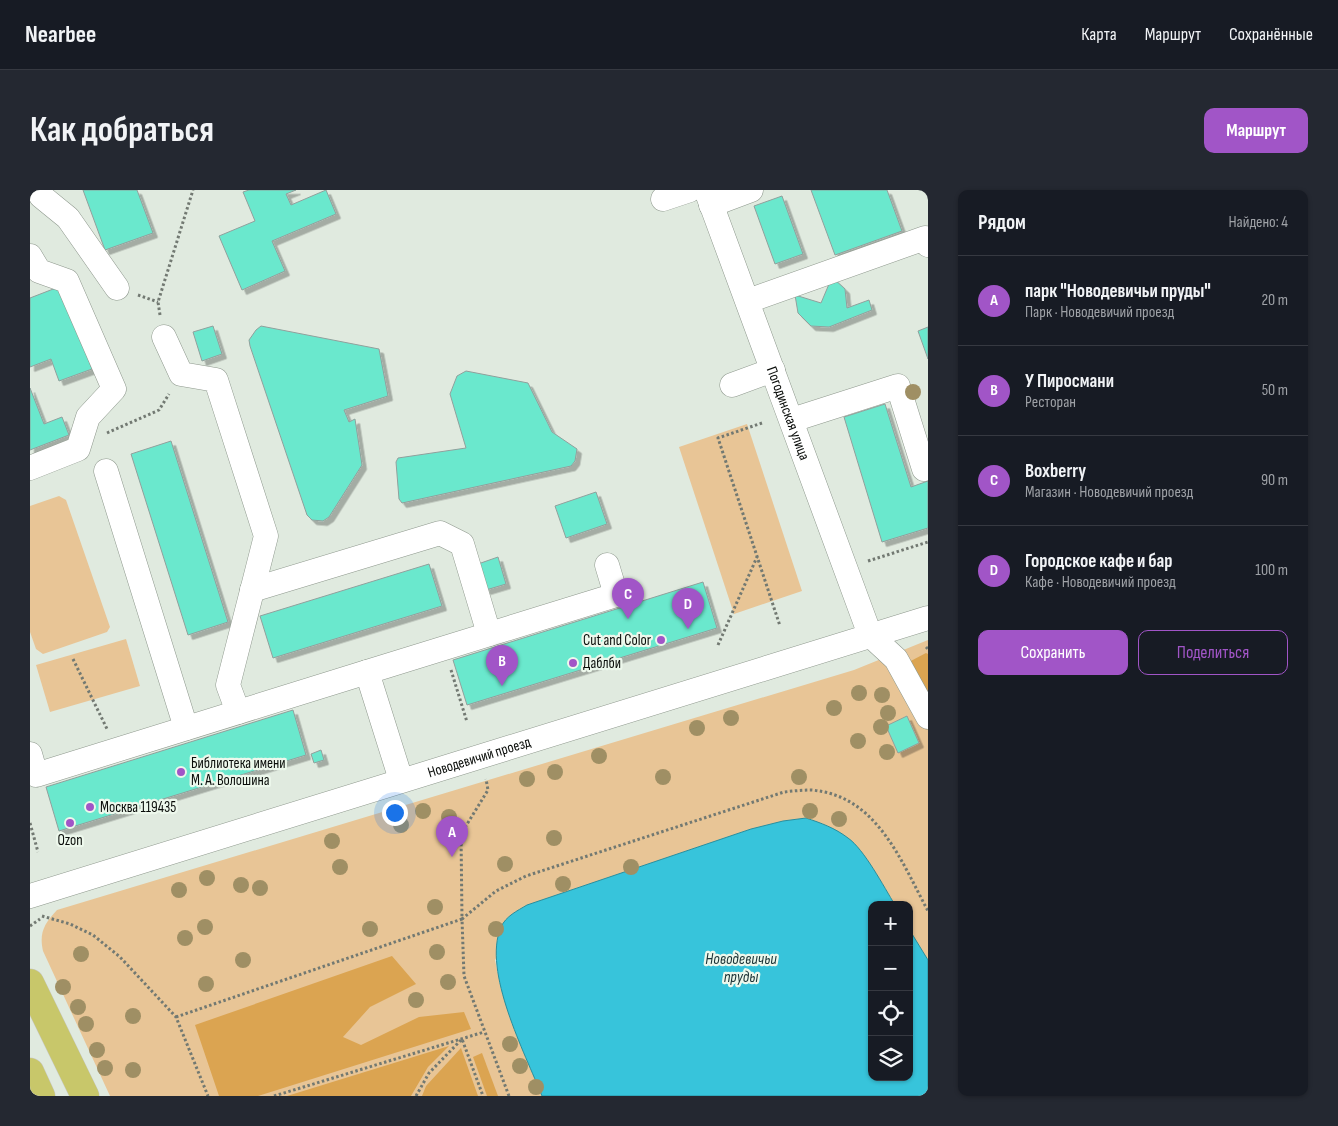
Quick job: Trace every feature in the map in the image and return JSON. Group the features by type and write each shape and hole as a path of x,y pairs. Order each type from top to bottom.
{"main road":[{"path":"30,982 85,1096"},
{"path":"30,1072 41,1096"}],"street":[{"path":"39,190 41,196 68,218 117,288"},
{"path":"663,199 690,190"},
{"path":"708,198 751,190"},
{"name":"Погодинская улица","path":"708,198 748,301 870,635"},
{"path":"748,301 925,238 928,245"},
{"path":"30,256 39,271 67,281 114,389 88,417 78,448 30,468"},
{"path":"164,338 181,374 216,380 266,536 228,685 238,712"},
{"path":"732,385 773,370"},
{"path":"792,420 898,386 924,469 928,468"},
{"path":"106,471 186,728"},
{"path":"252,590 440,532 462,544 489,634"},
{"path":"30,754 36,775 616,594 607,566"},
{"name":"Новодевичий проезд","path":"30,896 928,618"},
{"path":"870,635 896,659 928,717"},
{"path":"367,672 401,780"}],"path":[{"path":"158,302 193,190"},
{"path":"106,471 104,434 159,410 181,374"},
{"path":"762,423 718,438 780,626"},
{"path":"868,561 928,542"},
{"path":"718,645 757,556"},
{"path":"445,648 467,722"},
{"path":"73,659 117,750"},
{"path":"486,778 488,790 461,834 464,976 509,1096"},
{"path":"176,1017 462,919 496,891 526,876 784,792 811,790 833,795 853,804 873,819 888,837 928,911"},
{"path":"30,823 38,852"},
{"path":"30,926 42,917"},
{"path":"48,919 70,924 93,935 120,957 176,1017 208,1096"},
{"path":"274,1096 484,1032"},
{"path":"416,1096 429,1074 462,1039"},
{"path":"462,1039 483,1096"}],"shaded area":[{"path":"747,424 802,591 734,614 679,447"},
{"path":"59,496 66,500 110,627 107,632 43,654 36,649 30,632 30,506"},
{"path":"126,639 140,686 50,712 36,665"},
{"path":"928,640 928,960 913,936 913,901 893,901 876,874 806,818 783,821 751,829 527,905 495,960 501,988 542,1096 110,1096 43,951 42,934 57,910 854,670"},
{"path":"926,653 928,654 928,706 905,664"},
{"path":"392,956 416,984 370,1007 343,1037 361,1045 419,1017 464,1012 471,1029 258,1096 219,1096 195,1025"},
{"path":"449,1046 428,1067 411,1096 287,1096"},
{"path":"461,1048 478,1096 422,1096 426,1086"},
{"path":"482,1053 498,1096 487,1096 473,1057"}],"water":[{"name":"Новодевичьи пруды","path":"806,818 843,834 861,851 893,901 868,901 868,1081 913,1081 913,936 928,960 928,1096 542,1096 508,1012 501,988 497,966 497,945 501,927 506,920 527,905 751,829 783,821"}],"building":[{"path":"83,190 137,190 153,233 105,250"},
{"path":"249,190 296,190 286,194 291,205 326,190 336,214 272,241 285,271 242,290 219,236 255,221 243,192"},
{"path":"811,190 887,190 902,231 835,255"},
{"path":"782,196 803,254 775,264 754,206"},
{"path":"832,277 845,289 847,308 869,300 872,310 829,327 811,326 798,313 795,295 821,303"},
{"path":"61,286 92,369 59,381 51,359 30,367 30,298"},
{"path":"213,326 222,354 202,361 193,332"},
{"path":"261,326 379,349 388,396 344,410 349,422 355,419 362,465 329,517 323,521 312,520 307,515 250,346 249,340"},
{"path":"928,327 928,359 918,331"},
{"path":"466,371 528,383 552,432 577,449 575,461 571,466 402,503 399,499 396,462 398,458 466,448 450,394 457,376"},
{"path":"30,388 44,424 62,417 69,435 30,450"},
{"path":"885,404 911,487 928,481 928,528 882,542 844,417"},
{"path":"171,441 228,622 188,635 131,454"},
{"path":"596,492 607,524 566,538 555,506"},
{"path":"498,557 506,584 486,590 478,564"},
{"path":"429,564 442,606 273,658 260,616"},
{"path":"703,582 717,628 467,705 453,660"},
{"path":"293,710 306,755 59,831 46,787"},
{"path":"907,716 919,743 898,753 886,726"},
{"path":"321,750 324,760 314,763 311,754"}],"place":[{"name":"Boxberry","path":"628,619"},
{"name":"Городское кафе и бар","path":"688,629"},
{"name":"Cut and Color","path":"661,640"},
{"name":"Даблби","path":"573,663"},
{"name":"У Пиросмани","path":"502,686"},
{"name":"Библиотека имени М. А. Волошина","path":"181,772"},
{"name":"Москва 119435","path":"90,807"},
{"name":"Ozon","path":"70,823"},
{"name":"парк \"Новодевичьи пруды\"","path":"452,857"}]}
